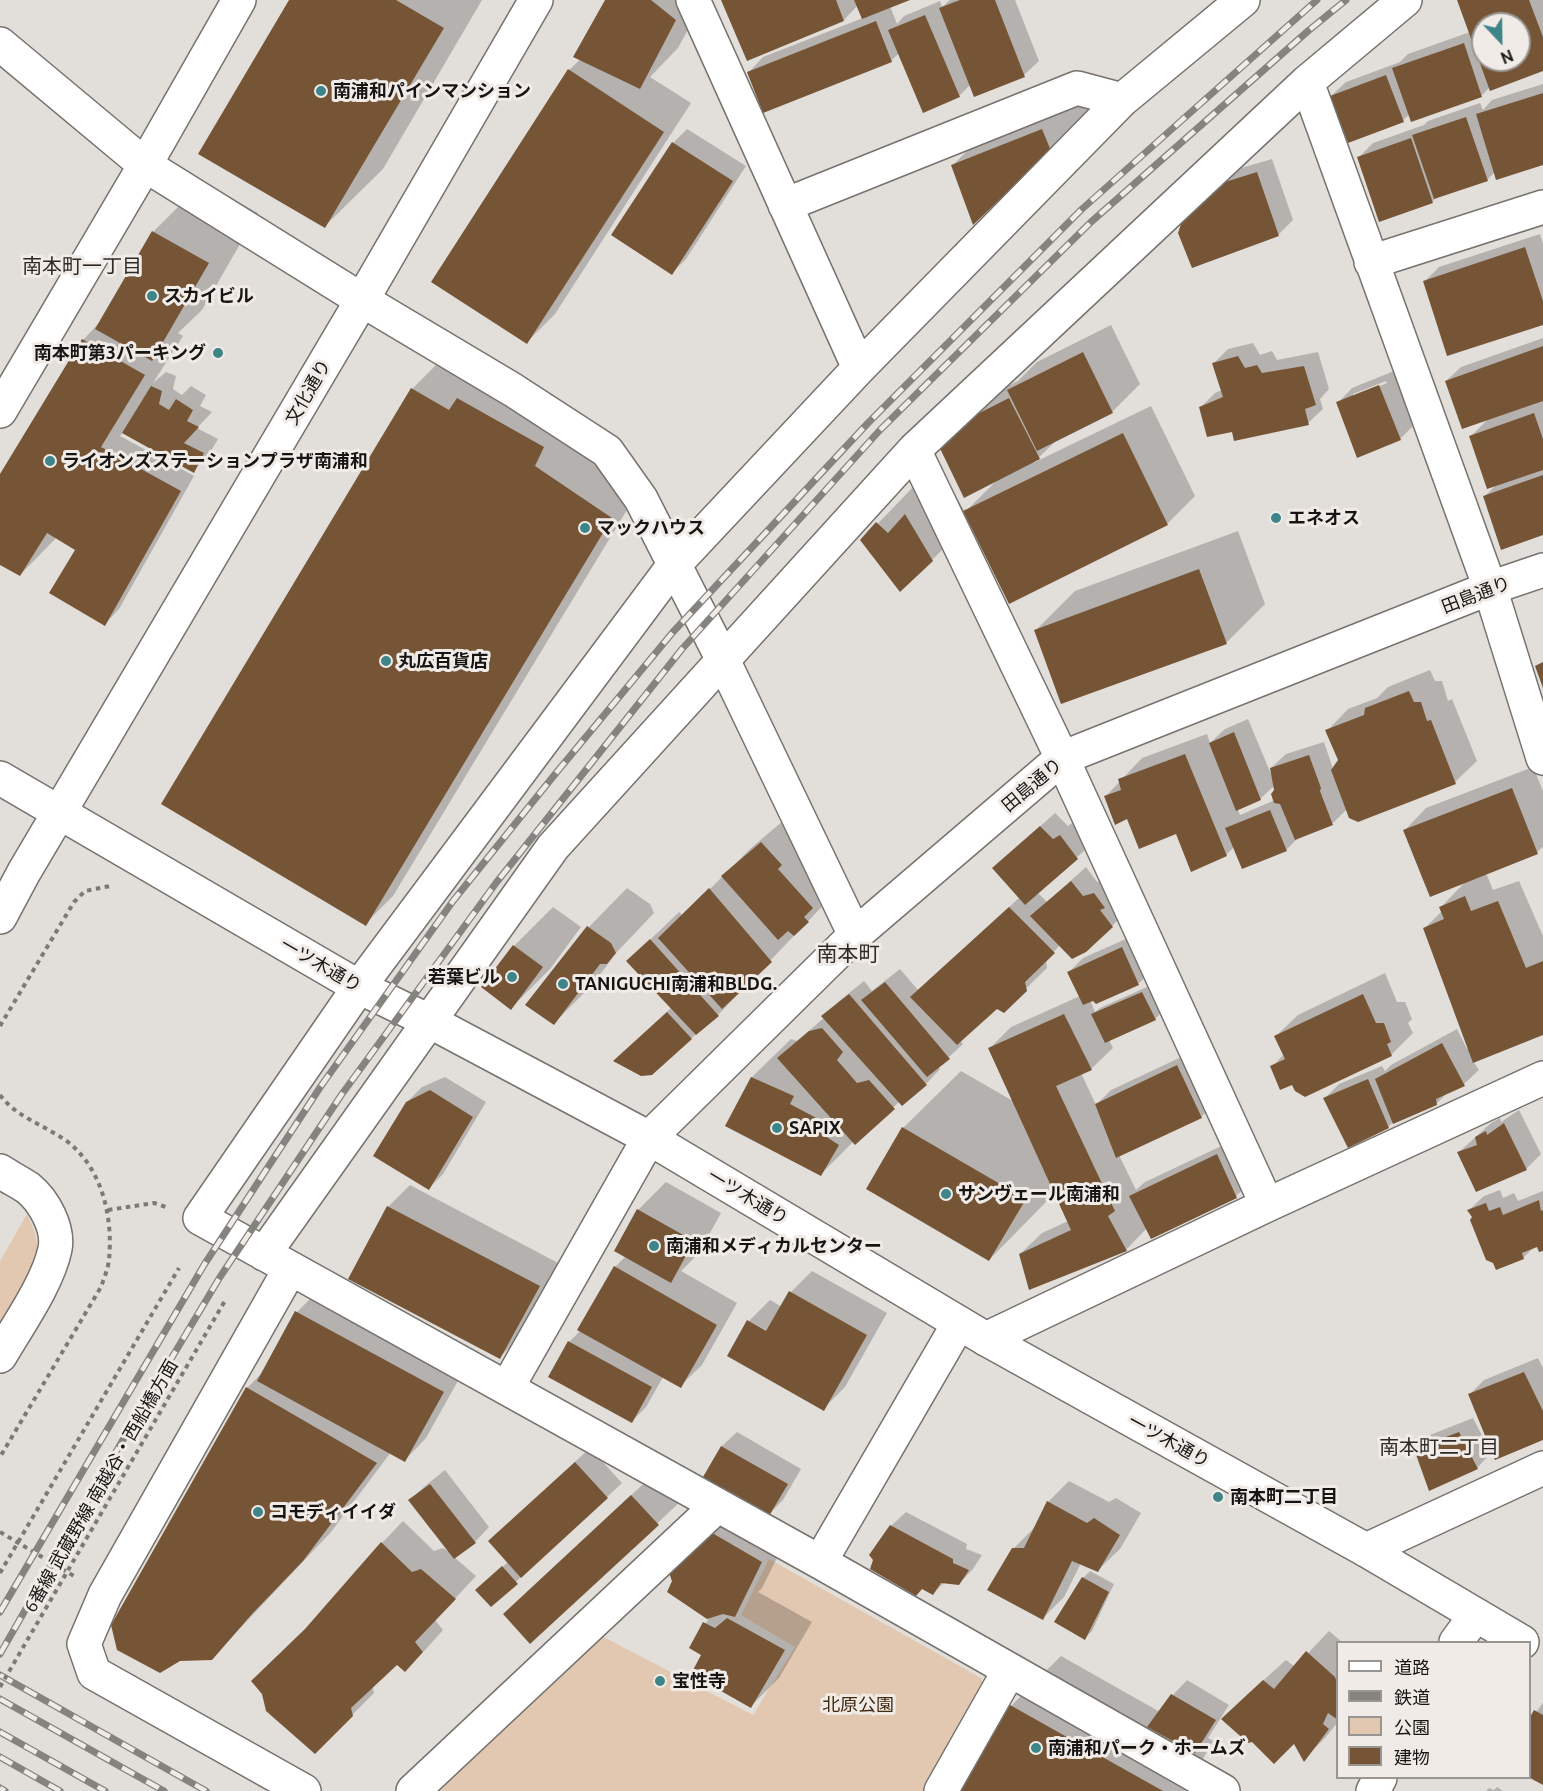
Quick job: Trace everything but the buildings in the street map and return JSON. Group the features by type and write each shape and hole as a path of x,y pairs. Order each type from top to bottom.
{"street":[{"path":"0,411 239,0"},
{"name":"文化通り","path":"0,917 536,0"},
{"path":"693,0 859,368"},
{"path":"1222,1791 820,1562 200,1218 359,987 674,565 859,368 1122,100 1243,0"},
{"path":"304,1791 94,1673 84,1644 105,1594 277,1261 405,1053 431,1022 553,847 914,450 1307,82 1405,0"},
{"path":"0,44 145,165 362,300 513,390 607,451 641,499 723,660 855,935"},
{"path":"1307,82 1490,588 1543,759"},
{"path":"785,205 1077,88 1122,100"},
{"path":"1371,262 1543,207"},
{"path":"914,450 1062,758 1267,1205"},
{"name":"田島通り","path":"507,1388 649,1138 855,935 1062,758 1490,588 1543,570"},
{"name":"一ツ木通り","path":"0,778 359,987 431,1022 649,1138 972,1331 1366,1550 1520,1641"},
{"path":"820,1562 972,1331 1267,1205 1543,1078"},
{"path":"0,1171 29,1189 42,1205 52,1224 56,1247 48,1272 0,1356"},
{"path":"1366,1550 1543,1468"},
{"path":"412,1791 717,1506"},
{"path":"1457,1641 1475,1616"},
{"path":"941,1791 1009,1671"}],"path":[{"path":"0,1026 74,902 85,891 100,886 118,885"},
{"path":"108,1210 154,1203 200,1218"},
{"path":"0,1573 179,1268"},
{"name":"6番線 武蔵野線 南越谷・西船橋方面","path":"0,1687 226,1299"},
{"path":"0,1532 105,1594"}],"green space":[{"path":"27,1214 36,1237 37,1255 30,1276 0,1326 0,1261"},
{"name":"北原公園","path":"769,1559 981,1678 984,1687 924,1791 431,1791 596,1633 753,1715 795,1647 741,1615"}],"railway":[{"path":"0,1612 204,1265 321,1086 453,901 556,773 673,632 868,423 1082,209 1317,0"},
{"path":"0,1654 128,1431 220,1277 342,1094 496,883 682,649 880,430 1091,222 1346,0"},
{"path":"0,1675 206,1791"},
{"path":"0,1699 164,1791"},
{"path":"0,1732 105,1791"},
{"path":"0,1757 60,1791"},
{"path":"0,1788 5,1791"}],"place":[{"name":"南浦和パインマンション","path":"321,91"},
{"name":"スカイビル","path":"152,296"},
{"name":"南本町第3パーキング","path":"218,353"},
{"name":"ライオンズステーションプラザ南浦和","path":"50,461"},
{"name":"エネオス","path":"1276,518"},
{"name":"マックハウス","path":"585,528"},
{"name":"丸広百貨店","path":"386,661"},
{"name":"若葉ビル","path":"512,977"},
{"name":"TANIGUCHI南浦和BLDG.","path":"563,984"},
{"name":"SAPIX","path":"777,1128"},
{"name":"サンヴェール南浦和","path":"946,1194"},
{"name":"南浦和メディカルセンター","path":"654,1246"},
{"name":"南本町二丁目","path":"1218,1497"},
{"name":"コモディイイダ","path":"258,1512"},
{"name":"宝性寺","path":"660,1681"},
{"name":"南浦和パーク・ホームズ","path":"1036,1748"}],"district":[{"name":"南本町一丁目","path":"82,266"},
{"name":"南本町","path":"848,954"},
{"name":"南本町二丁目","path":"1439,1447"}]}
